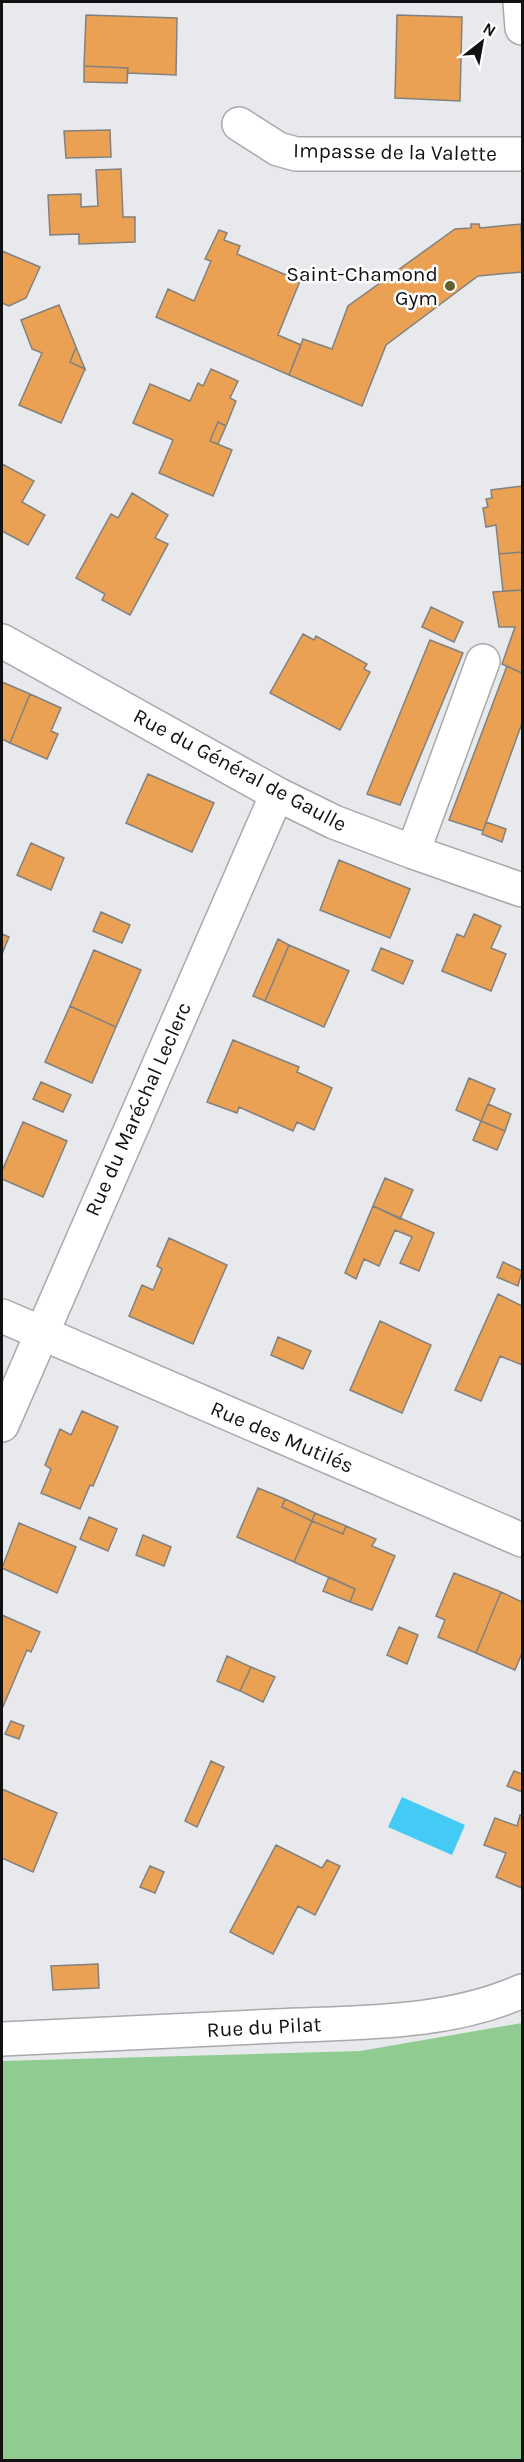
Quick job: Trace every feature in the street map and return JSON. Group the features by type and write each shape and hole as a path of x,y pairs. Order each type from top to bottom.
{"street":[{"path":"520,2 522,28"},
{"name":"Impasse de la Valette","path":"239,124 278,149 296,154 522,154"},
{"name":"Rue du Général de Gaulle","path":"2,640 277,794 334,822 522,890"},
{"path":"413,852 483,661"},
{"name":"Rue du Maréchal Leclerc","path":"2,1425 277,794"},
{"name":"Rue des Mutilés","path":"2,1316 522,1540"},
{"name":"Rue du Pilat","path":"2,2039 374,2022 452,2014 502,2000 522,1991"}],"green space":[{"path":"522,2023 522,2460 2,2460 2,2061 360,2051"}],"water":[{"path":"402,1797 465,1825 452,1855 388,1827"}],"building":[{"path":"86,15 177,18 176,75 127,73 128,68 84,66"},
{"path":"397,15 462,17 460,101 395,98"},
{"path":"84,66 128,68 127,83 84,82"},
{"path":"110,130 111,157 66,158 64,131"},
{"path":"121,169 123,217 135,217 135,242 79,244 79,234 50,235 48,195 81,194 81,207 98,206 96,170"},
{"path":"471,224 479,224 480,228 521,224 522,272 478,276 386,345 362,406 289,375 303,339 332,349 348,306 455,229 471,228"},
{"path":"219,230 227,233 224,240 240,246 237,254 300,281 278,335 301,345 289,375 156,317 168,289 194,301 211,261 205,259"},
{"path":"2,251 40,267 26,298 9,306 2,303"},
{"path":"59,305 76,347 70,362 85,369 61,423 19,405 42,353 32,349 21,320"},
{"path":"76,347 85,369 70,362"},
{"path":"211,369 238,381 230,398 236,401 226,426 218,422 210,441 232,450 213,496 159,473 173,440 133,423 150,384 190,401 198,383 203,386"},
{"path":"218,422 226,426 218,444 210,441"},
{"path":"2,464 34,481 22,502 45,515 28,545 2,531"},
{"path":"522,486 522,552 499,554 496,525 486,527 483,508 488,507 486,499 492,498 491,490"},
{"path":"132,493 168,515 155,538 168,544 130,615 102,600 105,594 76,578 111,514 118,518"},
{"path":"522,552 522,590 503,591 499,554"},
{"path":"522,590 522,673 502,664 515,627 499,627 493,592"},
{"path":"431,607 463,622 454,642 422,627"},
{"path":"303,634 314,640 316,636 367,664 364,669 370,672 340,730 270,693"},
{"path":"430,640 463,653 400,805 367,794"},
{"path":"507,666 522,673 522,723 483,831 449,820"},
{"path":"2,682 30,694 10,743 2,739"},
{"path":"30,694 61,708 51,731 58,734 47,759 10,743"},
{"path":"148,774 214,803 192,852 126,823"},
{"path":"486,822 506,829 502,842 482,834"},
{"path":"31,843 64,858 51,890 17,875"},
{"path":"339,860 410,889 390,938 320,910"},
{"path":"101,912 130,925 122,943 93,931"},
{"path":"474,914 501,926 491,948 506,954 491,991 442,971 457,934 464,937"},
{"path":"2,934 9,937 2,954"},
{"path":"278,939 289,945 265,1001 253,996"},
{"path":"289,945 349,971 324,1027 265,1001"},
{"path":"381,948 413,961 403,984 372,970"},
{"path":"94,950 141,970 116,1027 70,1006"},
{"path":"70,1006 116,1027 92,1083 45,1062"},
{"path":"233,1040 299,1067 297,1072 332,1088 314,1130 297,1122 293,1131 239,1107 237,1113 207,1102"},
{"path":"469,1078 495,1089 481,1121 456,1110"},
{"path":"41,1082 71,1095 63,1112 33,1099"},
{"path":"488,1104 511,1114 505,1131 481,1121"},
{"path":"481,1121 505,1131 497,1150 473,1140"},
{"path":"23,1122 67,1141 43,1197 2,1179 2,1171"},
{"path":"385,1178 413,1190 400,1219 373,1206"},
{"path":"373,1206 434,1233 419,1271 400,1263 412,1237 395,1230 379,1266 364,1259 356,1279 345,1273"},
{"path":"169,1238 227,1265 193,1344 129,1316 142,1285 153,1290 162,1269 157,1266"},
{"path":"503,1262 522,1271 518,1286 497,1277"},
{"path":"498,1294 522,1306 522,1365 500,1356 481,1401 455,1390"},
{"path":"380,1321 431,1345 402,1413 350,1390"},
{"path":"278,1337 311,1351 303,1369 271,1355"},
{"path":"82,1411 118,1427 93,1486 90,1485 80,1509 41,1493 51,1469 45,1465 60,1429 71,1435"},
{"path":"258,1488 285,1499 282,1507 312,1521 294,1562 237,1537"},
{"path":"285,1499 315,1513 312,1521 282,1507"},
{"path":"315,1513 346,1526 343,1534 312,1521"},
{"path":"89,1517 117,1529 108,1551 80,1539"},
{"path":"312,1521 343,1534 346,1526 376,1539 372,1546 395,1556 372,1610 350,1602 355,1589 294,1562"},
{"path":"19,1523 76,1547 57,1593 2,1568"},
{"path":"143,1535 171,1547 164,1566 136,1555"},
{"path":"454,1573 501,1592 476,1653 438,1637 445,1620 436,1616"},
{"path":"329,1577 355,1589 350,1602 323,1591"},
{"path":"501,1592 522,1602 522,1653 515,1670 476,1653"},
{"path":"2,1615 40,1632 31,1652 27,1650 2,1709"},
{"path":"399,1627 418,1635 407,1664 387,1655"},
{"path":"227,1656 251,1667 240,1691 217,1681"},
{"path":"251,1667 275,1677 263,1702 240,1691"},
{"path":"11,1721 24,1726 19,1739 5,1734"},
{"path":"211,1761 224,1767 197,1827 185,1821"},
{"path":"514,1771 522,1774 522,1792 507,1786"},
{"path":"2,1789 57,1813 33,1872 2,1858"},
{"path":"520,1815 522,1816 522,1888 496,1877 506,1853 484,1845 495,1818 517,1826"},
{"path":"276,1845 322,1868 327,1860 340,1866 315,1915 298,1906 273,1954 230,1932"},
{"path":"150,1866 164,1872 155,1893 140,1887"},
{"path":"98,1964 99,1988 53,1990 51,1966"}],"place":[{"name":"Saint-Chamond Gym","path":"450,286"}]}
